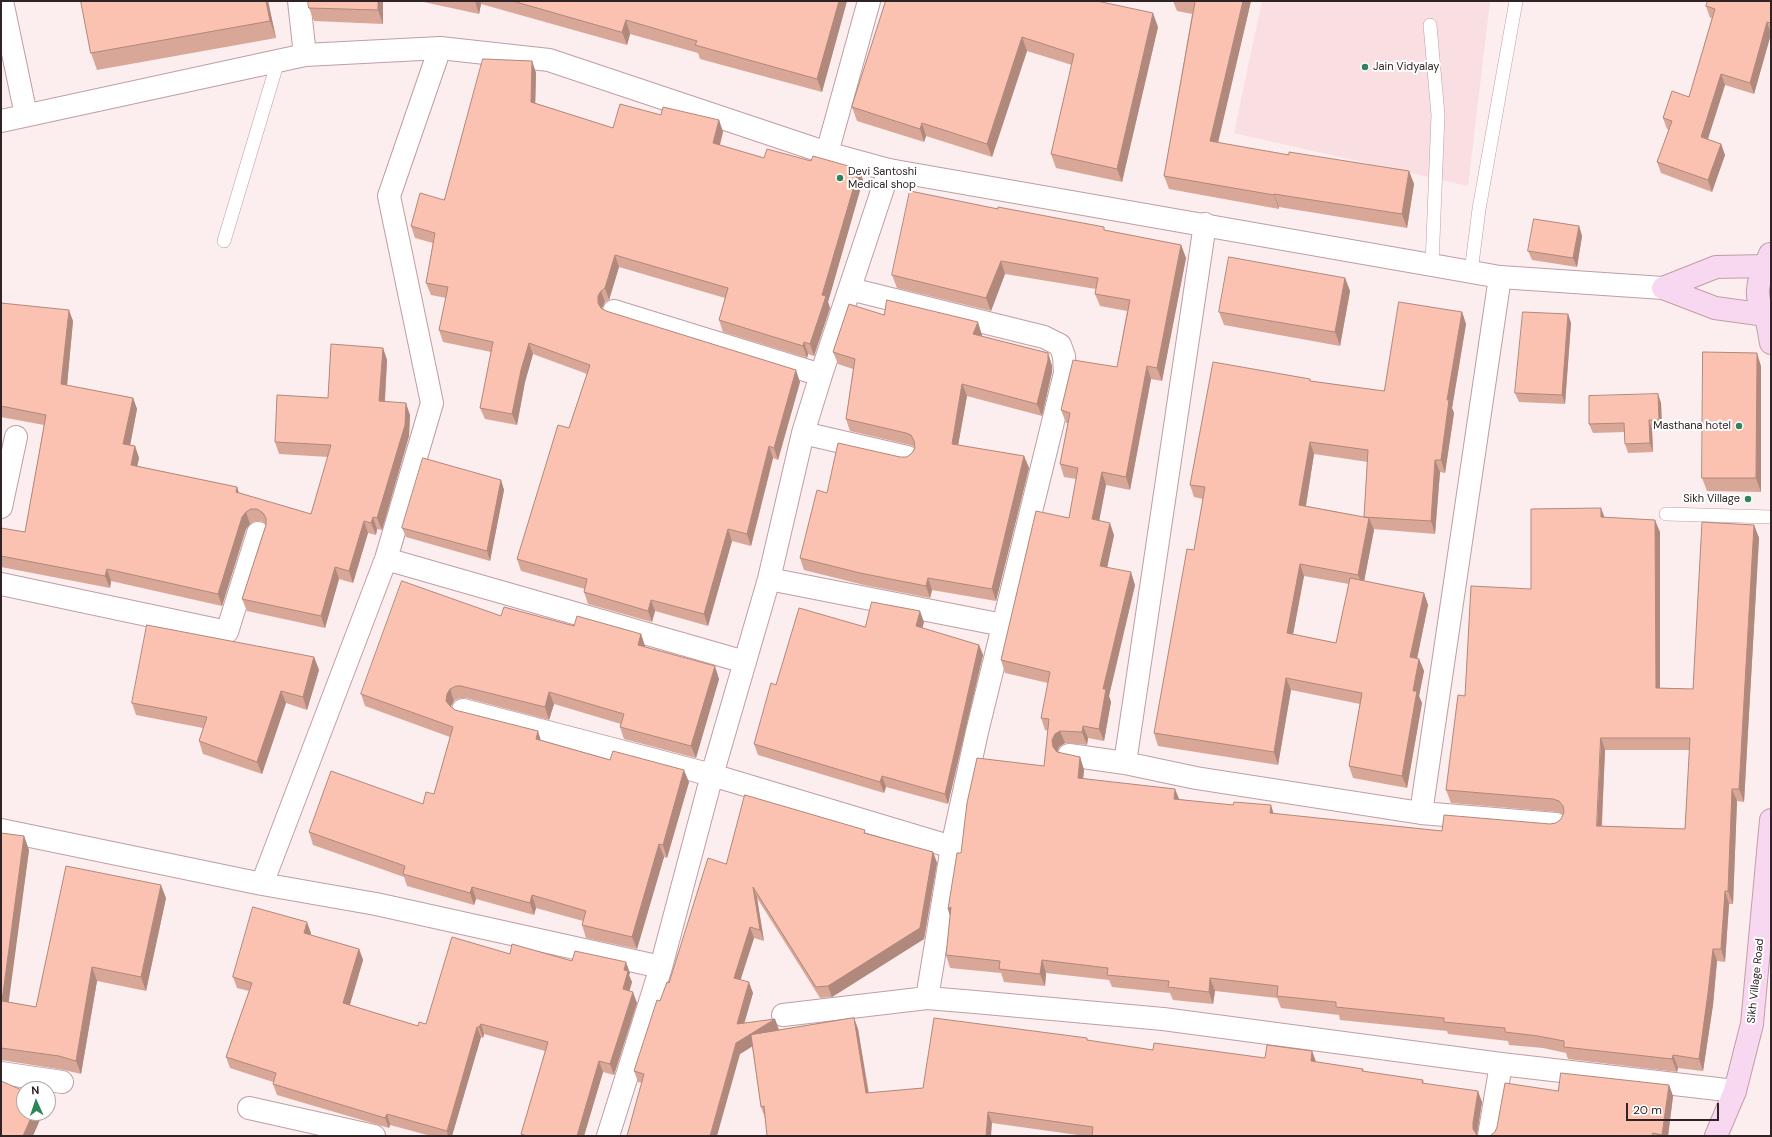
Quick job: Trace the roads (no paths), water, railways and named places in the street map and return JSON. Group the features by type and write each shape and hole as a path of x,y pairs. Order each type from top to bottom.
{"main road":[{"path":"1663,288 1716,267 1769,258"},
{"path":"1769,258 1759,277 1757,290 1760,303 1768,317 1771,343"},
{"path":"1663,288 1715,308 1768,317"},
{"name":"Sikh Village Road","path":"1716,1136 1735,1091 1752,1024 1771,820"}],"street":[{"path":"2,1 26,114"},
{"path":"299,1 305,55"},
{"path":"827,153 869,1"},
{"path":"1,120 305,55 440,48 549,60 827,153 889,170 1206,224 1500,277 1663,288"},
{"path":"262,884 386,559 432,403 389,196 440,48"},
{"path":"608,1136 661,967 712,775 769,579 803,433 820,375 889,170"},
{"path":"1125,763 1206,224"},
{"path":"1421,813 1500,277"},
{"path":"850,289 1044,337 1060,344 1064,356 1065,373 977,732 952,847 927,998"},
{"path":"614,310 820,375"},
{"path":"803,433 907,457"},
{"path":"1,507 16,438"},
{"path":"1,584 228,632 258,533"},
{"path":"386,559 745,662"},
{"path":"769,579 1003,625"},
{"path":"463,710 712,775 952,847"},
{"path":"1069,755 1125,763 1196,778 1421,813 1556,824"},
{"path":"1,830 262,884 376,904 661,967"},
{"path":"783,1015 927,998 1163,1019 1501,1064 1735,1091"},
{"path":"1490,1136 1501,1064"},
{"path":"1,1073 62,1082"},
{"path":"250,1108 335,1132 374,1136"}],"lane":[{"path":"1471,272 1479,209 1516,1"},
{"path":"1430,25 1438,115 1432,265"},
{"path":"224,241 278,61"},
{"path":"1666,514 1771,517"}],"place":[{"name":"Jain Vidyalay","path":"1365,67"},
{"name":"Devi Santoshi Medical shop","path":"840,178"},
{"name":"Masthana hotel","path":"1739,426"},
{"name":"Sikh Village","path":"1748,499"}]}
